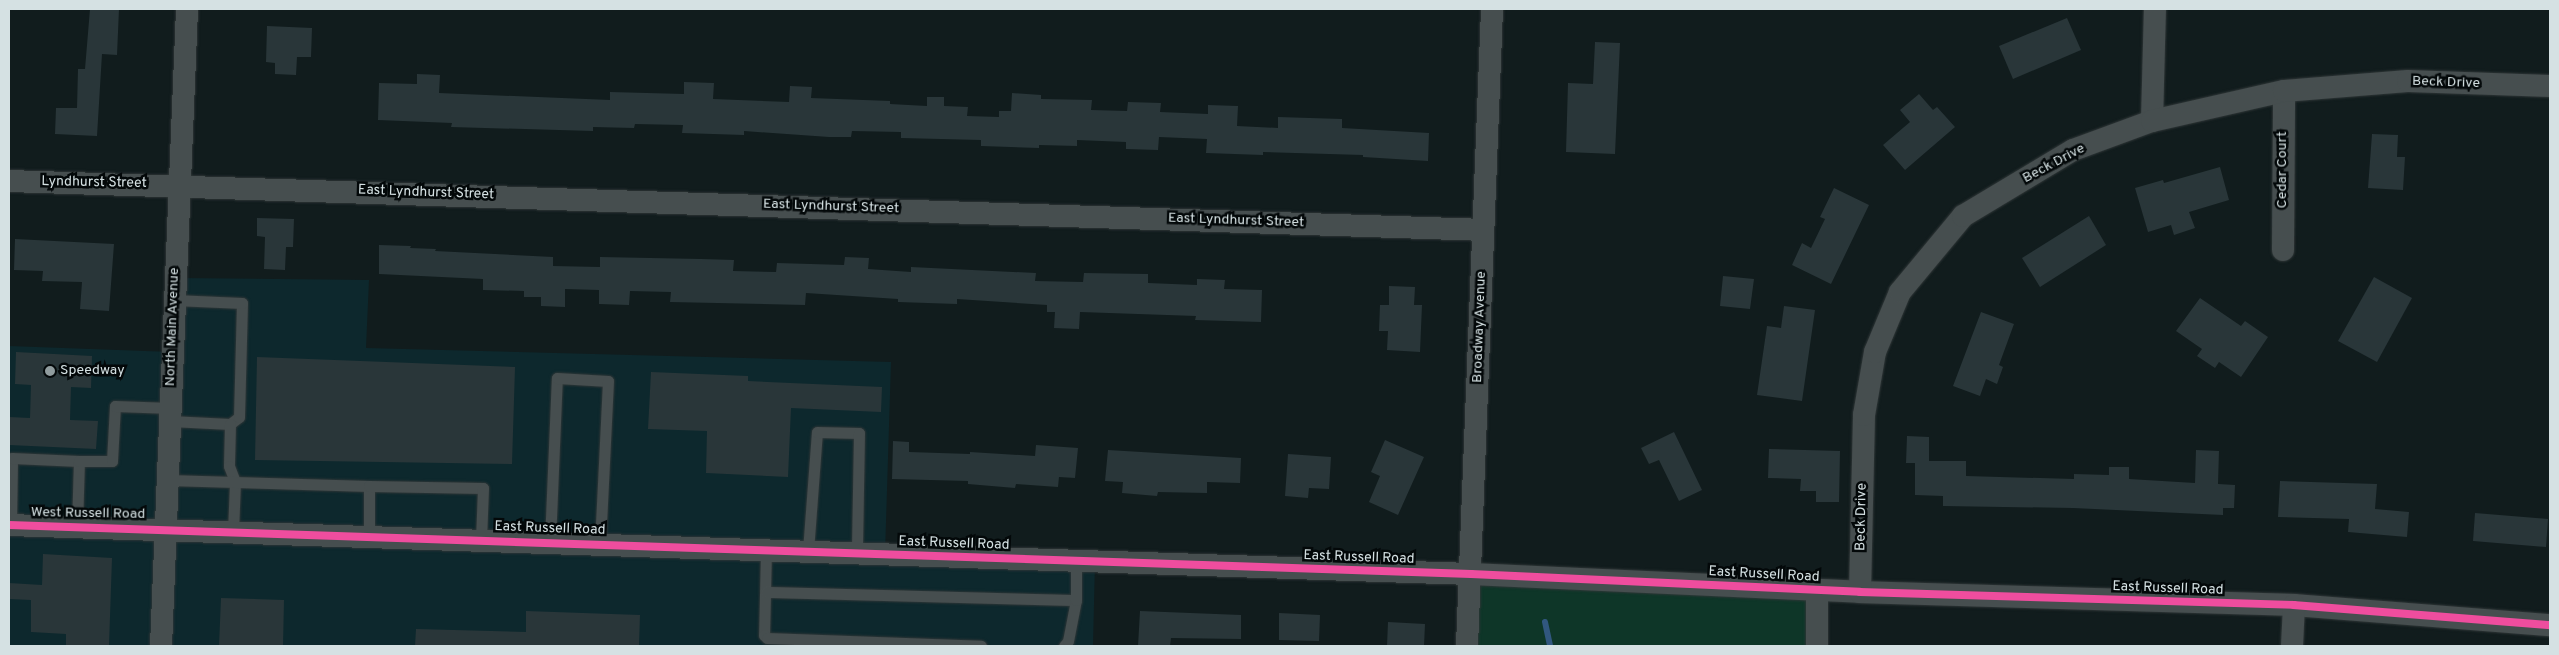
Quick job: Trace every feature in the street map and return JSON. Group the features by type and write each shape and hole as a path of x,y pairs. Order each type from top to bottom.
{"street":[{"name":"North Main Avenue","path":"161,646 187,9"},
{"name":"Broadway Avenue","path":"1467,646 1492,9"},
{"path":"2152,121 2155,9"},
{"name":"Beck Drive","path":"1860,592 1864,415 1875,352 1900,292 1963,216 2073,150 2152,121 2284,90 2408,82 2550,86"},
{"name":"Cedar Court","path":"2283,250 2284,90"},
{"name":"Lyndhurst Street","path":"9,181 179,185"},
{"name":"East Lyndhurst Street","path":"179,185 1483,230"},
{"name":"West Russell Road","path":"10,525 166,529"},
{"name":"East Russell Road","path":"166,529 1471,574 1860,592 2294,605 2550,625"},
{"path":"1816,646 1817,590"},
{"path":"2292,646 2294,605"}],"lane":[{"path":"10,525 12,458 112,461 115,406 230,424 240,417 242,303 174,300"},
{"path":"550,542 557,378 608,381 600,544"},
{"path":"230,424 228,466 235,482 233,531"},
{"path":"808,551 817,432 859,434 857,553"},
{"path":"77,527 78,460"},
{"path":"168,480 483,488 481,540"},
{"path":"368,536 369,486"},
{"path":"766,550 764,635 767,638 980,646"},
{"path":"1064,646 1068,642 1076,600 1076,560"},
{"path":"766,592 1076,600"}],"shaded area":[{"path":"175,278 369,280 366,348 891,362 885,554 1095,561 1093,646 9,646 9,346 172,352"}],"green space":[{"path":"1471,574 1817,590 1817,646 1467,646"}],"building":[{"path":"90,9 119,9 117,55 102,54 97,136 55,134 56,108 77,108 78,69 85,69"},
{"path":"2067,18 2081,50 2013,79 1999,46"},
{"path":"267,26 312,28 311,57 297,57 296,75 275,74 275,63 266,62"},
{"path":"1595,42 1620,43 1615,154 1566,152 1568,83 1593,84"},
{"path":"417,74 440,75 439,93 610,100 610,92 684,94 684,82 714,83 713,99 789,102 790,86 812,87 811,98 890,101 890,104 927,106 927,97 944,97 944,106 968,107 967,116 999,117 999,111 1011,111 1012,93 1041,95 1041,99 1092,100 1091,110 1127,111 1128,102 1161,103 1160,112 1208,114 1208,105 1238,106 1237,126 1278,128 1278,117 1342,119 1342,128 1429,133 1428,161 1363,157 1363,155 1263,152 1263,155 1206,153 1207,139 1159,137 1158,150 1126,149 1126,142 1077,140 1077,146 1039,145 1039,148 981,146 981,140 901,138 901,132 852,131 851,137 829,137 744,131 744,135 682,133 683,125 635,124 634,128 593,127 593,131 451,127 452,123 378,120 379,83 417,84"},
{"path":"1919,94 1933,110 1937,107 1955,127 1905,170 1883,145 1910,122 1900,110"},
{"path":"2372,134 2398,135 2397,157 2405,157 2403,190 2368,188"},
{"path":"2220,167 2229,200 2189,212 2195,228 2174,235 2171,225 2148,232 2135,188 2163,180 2164,183"},
{"path":"1834,188 1869,205 1831,284 1792,265 1802,243 1811,248 1825,219 1820,217"},
{"path":"2089,216 2106,245 2040,287 2022,258"},
{"path":"257,218 294,219 293,247 286,247 285,270 264,269 265,237 257,236"},
{"path":"15,239 114,244 109,311 80,309 82,282 42,281 43,271 14,270"},
{"path":"379,245 411,246 410,248 436,249 435,251 553,257 553,266 600,267 600,257 701,259 734,260 733,271 776,272 777,263 844,265 845,257 869,258 868,269 911,272 911,267 1036,273 1035,281 1083,282 1084,273 1148,274 1148,283 1197,285 1197,279 1225,280 1224,289 1262,290 1261,322 1195,320 1196,316 1080,312 1079,329 1054,328 1055,312 1047,312 1047,305 957,299 957,304 898,302 898,299 806,293 805,305 670,302 671,292 630,291 629,305 599,304 599,290 565,289 565,307 541,306 541,297 524,297 524,291 483,290 483,279 379,274"},
{"path":"1723,276 1754,279 1750,309 1720,306"},
{"path":"2374,277 2412,298 2377,362 2338,341"},
{"path":"1389,286 1415,287 1414,305 1422,305 1420,352 1387,350 1388,331 1379,331 1380,305 1389,305"},
{"path":"2200,298 2241,326 2245,321 2268,337 2241,377 2219,362 2215,368 2197,356 2202,349 2176,331"},
{"path":"1784,306 1815,310 1802,401 1757,395 1767,326 1781,328"},
{"path":"1981,312 2014,324 1999,365 2003,367 1997,384 1986,379 1980,396 1953,386"},
{"path":"16,352 92,356 91,388 71,387 70,420 98,421 96,449 9,445 9,417 30,418 31,385 15,384"},
{"path":"257,357 515,367 512,464 255,460"},
{"path":"651,372 748,376 748,381 882,387 881,412 791,408 788,477 706,473 707,431 648,429"},
{"path":"1674,432 1702,490 1679,501 1659,460 1649,464 1641,448"},
{"path":"1907,436 1929,437 1929,461 1966,461 1966,476 2074,479 2074,474 2109,475 2109,467 2129,467 2129,479 2195,483 2196,450 2219,451 2218,484 2235,485 2234,508 2223,508 2223,515 2073,508 1943,506 1943,496 1915,495 1915,463 1906,463"},
{"path":"1385,440 1424,457 1398,515 1369,502 1380,476 1371,472"},
{"path":"893,441 909,442 909,452 970,454 970,452 1035,456 1036,445 1078,448 1075,478 1059,477 1058,487 1016,484 1015,488 968,484 968,481 892,479"},
{"path":"1769,449 1840,451 1839,502 1816,502 1816,491 1800,491 1801,479 1768,478"},
{"path":"1108,450 1241,458 1240,483 1207,482 1207,493 1158,492 1157,496 1122,493 1123,482 1105,481"},
{"path":"1288,454 1331,457 1329,489 1309,488 1308,498 1285,496"},
{"path":"2280,481 2377,484 2375,509 2409,512 2407,537 2348,532 2349,519 2278,517"},
{"path":"2475,513 2548,519 2546,547 2473,541"},
{"path":"43,554 112,558 109,646 66,646 66,634 31,632 31,600 9,599 9,583 42,585"},
{"path":"221,598 284,600 283,646 219,646"},
{"path":"526,611 640,615 639,646 415,646 416,629 526,632"},
{"path":"1140,611 1241,615 1241,639 1171,638 1170,646 1138,646"},
{"path":"1279,613 1320,615 1319,641 1279,640"},
{"path":"1388,622 1425,624 1424,646 1387,646"}],"waterway":[{"path":"1545,622 1550,646"}],"cycle path":[{"path":"9,525 1471,574 1860,592 2294,605 2550,625"}],"place":[{"name":"Speedway","path":"50,371"}]}
